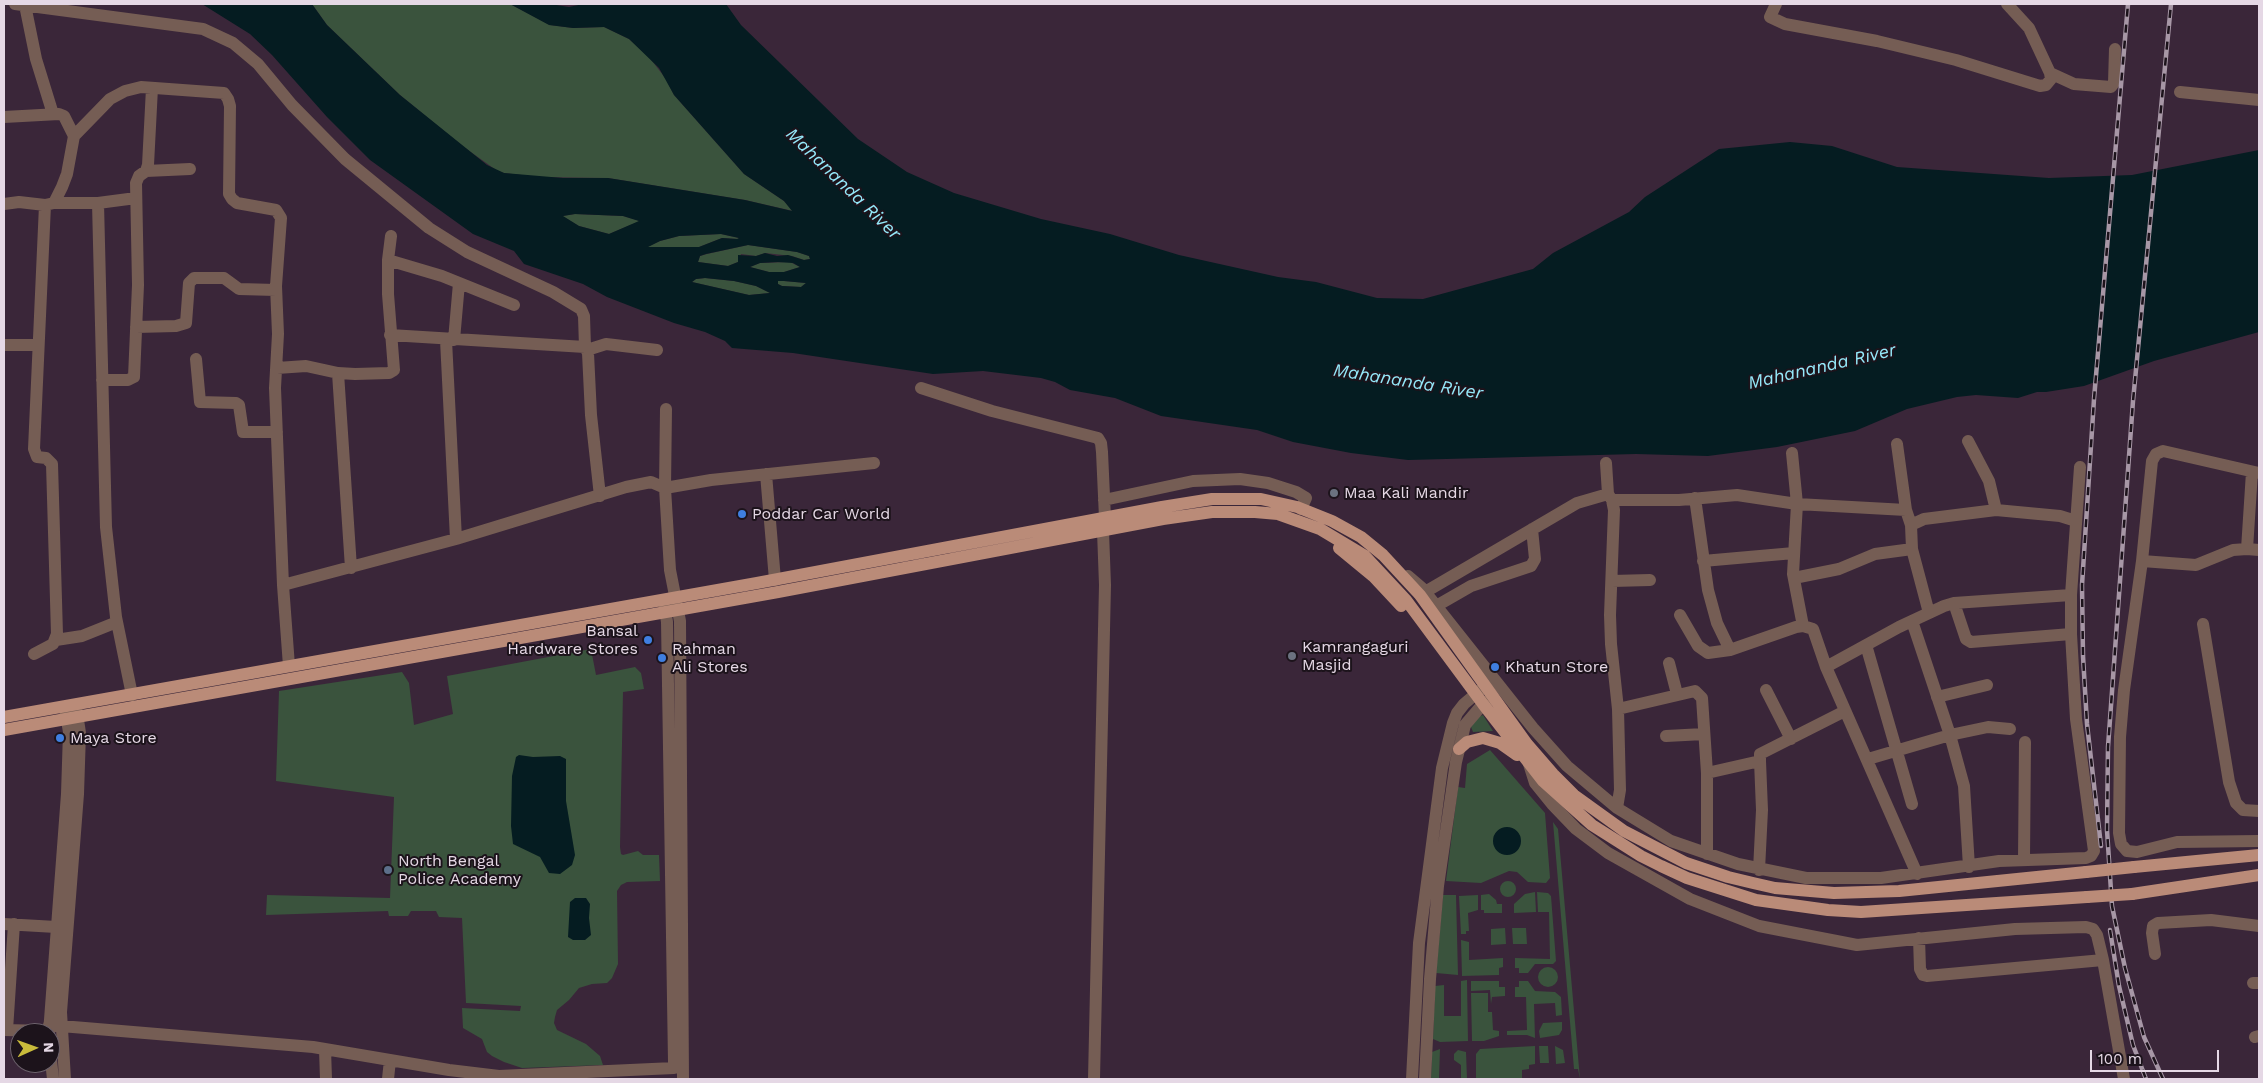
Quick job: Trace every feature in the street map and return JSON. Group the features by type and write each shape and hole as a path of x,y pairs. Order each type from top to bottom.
{"main road":[{"path":"4,730 132,695 289,666 670,605 775,580 1105,518 1134,505 1198,493 1242,492 1260,495 1274,502 1301,509 1347,528 1383,555 1423,594 1433,607 1529,764"},
{"path":"4,717 71,712 1171,518 1220,512 1278,514 1302,522 1351,556 1373,576 1411,618 1433,635 1487,693 1547,767 1590,807 1646,843 1686,862 1728,877 1775,888 1853,894 2259,855"},
{"path":"1459,749 1472,740 1489,739 1500,743 1529,764 1563,800 1592,825 1641,856 1687,878 1756,900 1809,908 1862,912 2132,894 2259,875"}],"street":[{"path":"53,114 20,4 203,29 233,43 258,64 292,105 345,159 429,228 467,252 553,292 581,309 584,316 591,415 600,496"},
{"path":"1776,4 1770,14 1771,19 1785,24 1877,41 1956,60 2040,86 2049,82 2050,73 2028,28 2007,4"},
{"path":"2050,73 2074,84 2111,87 2114,83 2115,49"},
{"path":"146,171 148,165 152,88"},
{"path":"56,640 52,464 46,458 37,457 34,449 38,345 50,204 67,174 74,136 117,95 130,89 152,88 218,92 228,98 229,194 237,203 276,210 279,213 276,290 278,334 277,432 283,586 289,666"},
{"path":"2180,92 2259,100"},
{"path":"4,117 53,114 64,116 74,136"},
{"path":"102,380 128,380 134,377 138,285 136,198 139,176 146,171 190,169"},
{"path":"4,204 19,202 50,204 98,202 136,198"},
{"path":"98,202 106,527 109,572 132,695"},
{"path":"277,368 306,366 338,373 392,372 394,363 390,335 388,260 391,236"},
{"path":"388,260 408,264 514,305"},
{"path":"136,327 176,326 186,323 189,282 194,278 224,278 238,289 276,290"},
{"path":"456,539 450,340 459,284"},
{"path":"390,335 586,348 606,344 657,350"},
{"path":"4,345 38,345"},
{"path":"196,359 200,402 236,403 239,405 243,432 277,432"},
{"path":"338,373 351,568"},
{"path":"921,388 967,404 1098,438 1102,443 1105,518"},
{"path":"60,1029 325,1049 499,1076 675,1074 668,622 670,570 665,488 666,409"},
{"path":"1968,441 1989,481 1996,510"},
{"path":"1897,444 1906,510 1911,524 1912,549 1929,613"},
{"path":"2142,561 2196,565 2233,550 2253,550 2256,473 2162,451 2156,454 2152,461 2142,561 2123,700 2119,833 2121,844 2127,851 2137,852 2178,842 2259,840"},
{"path":"1792,453 1797,504 1794,578 1803,626"},
{"path":"283,586 456,539 626,487 651,482 665,488 711,480 874,463"},
{"path":"1606,463 1610,497 1611,644 1618,709 1620,790 1617,808"},
{"path":"1487,693 1533,728 1567,766 1617,808 1671,841 1759,870 1790,876 1826,879 1874,878 2024,859 2086,858 2091,856 2094,851 2076,719 2071,634 2071,595 2080,467"},
{"path":"766,474 775,580"},
{"path":"1104,500 1193,481 1240,479 1268,483 1296,492 1306,498 1301,509"},
{"path":"1423,594 1577,503 1610,497 1694,498 1737,495 1797,504 1906,510"},
{"path":"1694,498 1708,590 1718,623 1730,650"},
{"path":"1911,524 1924,519 1996,510 2060,516 2076,521"},
{"path":"1433,607 1471,586 1531,566 1534,559 1532,529"},
{"path":"1094,1079 1105,585 1103,531"},
{"path":"1794,578 1839,569 1876,554 1912,549"},
{"path":"1703,561 1794,552"},
{"path":"1612,582 1650,580"},
{"path":"1826,667 1912,621 1954,603 2071,595"},
{"path":"1954,603 1966,639 1971,642 2071,634"},
{"path":"670,605 680,621 683,1079"},
{"path":"1680,615 1702,650 1708,653 1730,650 1803,626 1812,629 1826,667 1917,874"},
{"path":"1912,621 1950,736 1964,786 1968,867"},
{"path":"34,654 53,644 56,640 82,636 117,622"},
{"path":"2203,624 2229,782 2236,803 2243,810 2259,811"},
{"path":"1866,645 1912,804"},
{"path":"1670,663 1677,694"},
{"path":"1937,697 1987,685"},
{"path":"1766,690 1791,739"},
{"path":"1618,709 1695,691 1702,698 1707,773 1707,854"},
{"path":"1448,769 1459,749 1465,725 1487,693"},
{"path":"1425,1079 1433,885 1448,769 1457,713 1487,693"},
{"path":"1759,870 1762,810 1760,754 1845,711"},
{"path":"52,1023 67,861 80,751 71,712"},
{"path":"1868,759 1988,727 2010,729"},
{"path":"1666,736 1704,734"},
{"path":"2024,859 2025,742"},
{"path":"1707,773 1760,761"},
{"path":"1529,764 1535,783 1552,804 1576,829 1608,853 1690,899 1759,926 1844,944 1870,945 1919,938 2015,929 2093,928 2097,935 2103,960 2124,1079"},
{"path":"52,1023 56,927 67,861"},
{"path":"1412,1079 1419,943 1433,885"},
{"path":"2155,954 2152,933 2153,926 2158,923 2211,920 2259,926"},
{"path":"6,1030 9,924 56,927"},
{"path":"1919,938 1920,969 1923,975 1927,976 2103,960"},
{"path":"325,1049 326,1079"},
{"path":"388,1079 390,1060"},
{"path":"60,1062 64,1079"}],"green space":[{"path":"312,4 510,4 550,25 573,28 604,27 629,39 649,57 666,79 674,95 744,174 784,201 793,211 745,200 608,178 538,177 504,173 496,170 461,145 400,95 327,25"},
{"path":"575,214 623,216 640,221 609,234 579,226 562,216"},
{"path":"721,234 739,238 722,238 699,247 647,247 679,236"},
{"path":"748,245 797,252 809,256 810,259 804,260 792,256 765,253 756,256 741,254 738,262 728,266 698,262 700,256"},
{"path":"790,262 800,267 784,272 769,272 750,267 760,263"},
{"path":"696,279 734,281 756,286 770,293 749,295 692,282"},
{"path":"778,281 806,283 801,287 782,286 778,284"},
{"path":"591,649 596,675 635,667 641,673 644,689 623,692 620,847 621,854 623,855 638,851 643,855 659,855 660,881 627,882 621,885 617,891 618,964 612,978 607,983 592,984 579,988 557,1010 554,1023 557,1030 586,1044 600,1056 603,1065 522,1068 492,1056 487,1052 482,1039 463,1028 462,1008 520,1011 521,1006 466,1003 462,918 439,917 436,911 411,911 408,916 389,916 388,911 266,915 267,895 390,898 394,797 276,781 279,691 402,672 409,683 414,725 453,714 447,676"},
{"path":"1483,715 1493,731 1473,732 1471,727 1478,717"},
{"path":"1490,750 1545,813 1550,878 1546,883 1528,882 1517,872 1509,871 1481,883 1446,881 1458,787 1465,788 1467,764"},
{"path":"1553,822 1558,829 1580,1079 1578,1069 1574,1069"},
{"path":"1508,881 1516,889 1508,897 1500,889"},
{"path":"1535,892 1536,912 1514,913 1514,904 1525,894"},
{"path":"1537,892 1548,893 1551,896 1556,961 1553,964 1535,964 1528,973 1519,973 1519,968 1515,968 1515,958 1550,959 1549,912 1538,912"},
{"path":"1489,894 1496,900 1497,904 1502,904 1502,913 1484,913 1484,910 1481,910 1481,895"},
{"path":"1443,895 1456,895 1458,975 1436,973"},
{"path":"1478,895 1478,910 1468,913 1469,931 1466,931 1466,934 1461,934 1459,896"},
{"path":"1505,928 1506,944 1491,945 1491,929"},
{"path":"1512,928 1526,928 1527,944 1513,944"},
{"path":"1461,940 1469,942 1469,960 1503,958 1503,967 1499,968 1499,975 1462,976"},
{"path":"1548,967 1555,970 1558,977 1555,984 1548,987 1541,984 1538,977 1541,970"},
{"path":"1467,980 1468,1041 1440,1042 1433,1039 1435,986 1444,985 1444,1016 1461,1016 1461,981"},
{"path":"1471,981 1499,981 1499,987 1505,987 1505,996 1492,997 1491,1004 1490,990 1471,991"},
{"path":"1519,981 1528,981 1535,991 1555,992 1561,997 1562,1015 1556,1016 1555,1003 1534,1004 1535,1038 1527,1035 1507,1035 1507,1031 1527,1030 1526,997 1515,997 1515,987 1519,987"},
{"path":"1471,993 1488,993 1488,1012 1492,1012 1493,1030 1499,1031 1499,1036 1484,1041 1472,1041"},
{"path":"1562,1022 1562,1030 1559,1035 1540,1038 1539,1031 1543,1023"},
{"path":"1535,1046 1535,1064 1529,1065 1529,1069 1522,1070 1522,1079 1476,1079 1476,1054 1480,1049"},
{"path":"1539,1046 1548,1046 1549,1063 1540,1063"},
{"path":"1555,1046 1563,1050 1565,1063 1556,1064"},
{"path":"1440,1049 1439,1079 1431,1079 1432,1052"},
{"path":"1458,1050 1466,1052 1467,1079 1461,1079 1461,1065 1454,1060 1454,1054"}],"water":[{"name":"Mahananda River","path":"202,4 312,4 327,25 400,95 487,165 504,173 563,178 608,178 745,200 792,211 784,201 744,174 674,95 659,68 629,39 604,27 573,28 549,25 510,4 550,4 569,7 583,4 726,4 741,25 858,139 907,172 954,193 1041,219 1110,234 1179,255 1278,277 1316,282 1377,298 1423,299 1533,269 1553,253 1629,212 1645,197 1719,149 1790,142 1832,146 1897,167 2049,178 2132,175 2259,150 2259,332 2154,361 2084,386 2037,392 2018,398 1976,395 1957,397 1907,409 1855,431 1777,447 1708,456 1636,454 1408,460 1351,453 1293,442 1257,430 1161,416 1115,398 1070,390 1055,382 1041,378 983,371 933,374 793,353 732,348 725,341 705,332 674,323 607,297 583,284 524,264 514,251 473,234 370,160 250,34","holes":["575,214 623,216 639,221 609,234 579,226 563,216","721,234 739,238 722,238 699,247 648,247 660,241 679,236","748,245 797,252 809,256 810,259 804,260 788,255 777,256 765,253 756,256 738,255 738,262 728,266 698,262 700,256","760,263 793,263 800,267 784,272 769,272 750,267","705,278 734,281 756,286 770,293 749,295 692,282 696,279","778,281 806,283 801,287 778,284"]},
{"path":"519,755 533,757 560,756 566,759 566,801 575,855 572,865 560,874 549,873 540,857 513,844 511,826 512,776 516,757"},
{"path":"1507,827 1517,831 1521,841 1517,851 1507,855 1497,851 1493,841 1497,831"},
{"path":"575,898 586,898 590,904 591,935 585,940 573,940 568,937 570,902"}],"railway":[{"path":"2101,846 2087,724 2083,656 2082,585 2094,399 2128,4"},
{"path":"2163,1079 2144,1037 2125,968 2112,906 2107,830 2108,747 2133,401 2171,4"},
{"path":"2110,930 2119,986 2133,1045 2146,1079"}],"place":[{"name":"Maa Kali Mandir","path":"1334,493"},
{"name":"Poddar Car World","path":"742,514"},
{"name":"Bansal Hardware Stores","path":"648,640"},
{"name":"Kamrangaguri Masjid","path":"1292,656"},
{"name":"Rahman Ali Stores","path":"662,658"},
{"name":"Khatun Store","path":"1495,667"},
{"name":"Maya Store","path":"60,738"},
{"name":"North Bengal Police Academy","path":"388,870"}]}
